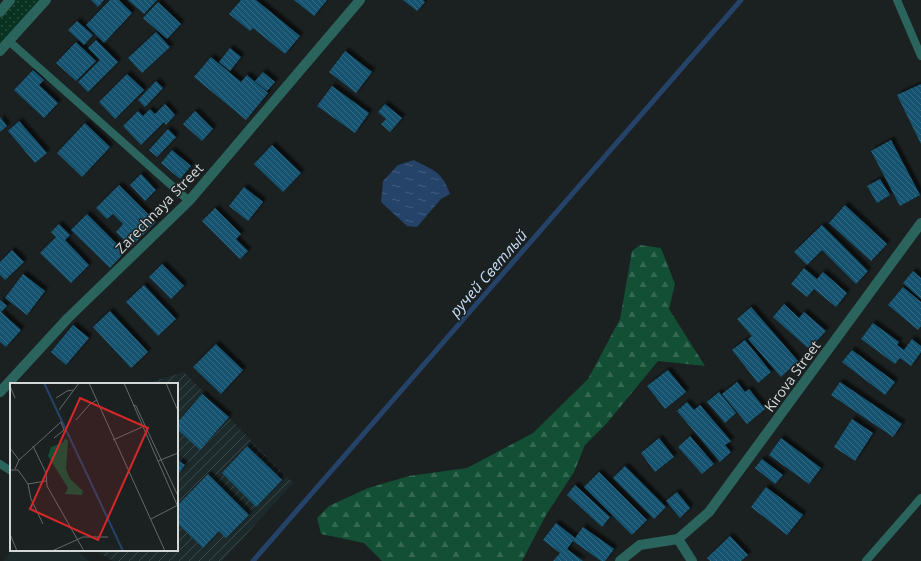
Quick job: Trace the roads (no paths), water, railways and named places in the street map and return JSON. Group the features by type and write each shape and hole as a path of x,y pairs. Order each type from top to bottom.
{"street":[{"path":"0,12 10,0"},
{"path":"0,51 10,42 46,0"},
{"name":"Zarechnaya Street","path":"0,392 68,318 189,201 360,0"},
{"name":"Kirova Street","path":"678,539 709,512 921,223"},
{"path":"620,561 640,545 678,539 692,561"}],"lane":[{"path":"897,0 921,56"},
{"path":"10,42 189,201"},
{"path":"0,464 10,470"},
{"path":"866,561 921,498"}],"water":[{"path":"414,160 436,172 444,181 450,194 441,199 417,227 407,226 381,202 383,181 398,165"}],"waterway":[{"name":"ручей Светлый","path":"253,561 741,0"}]}
